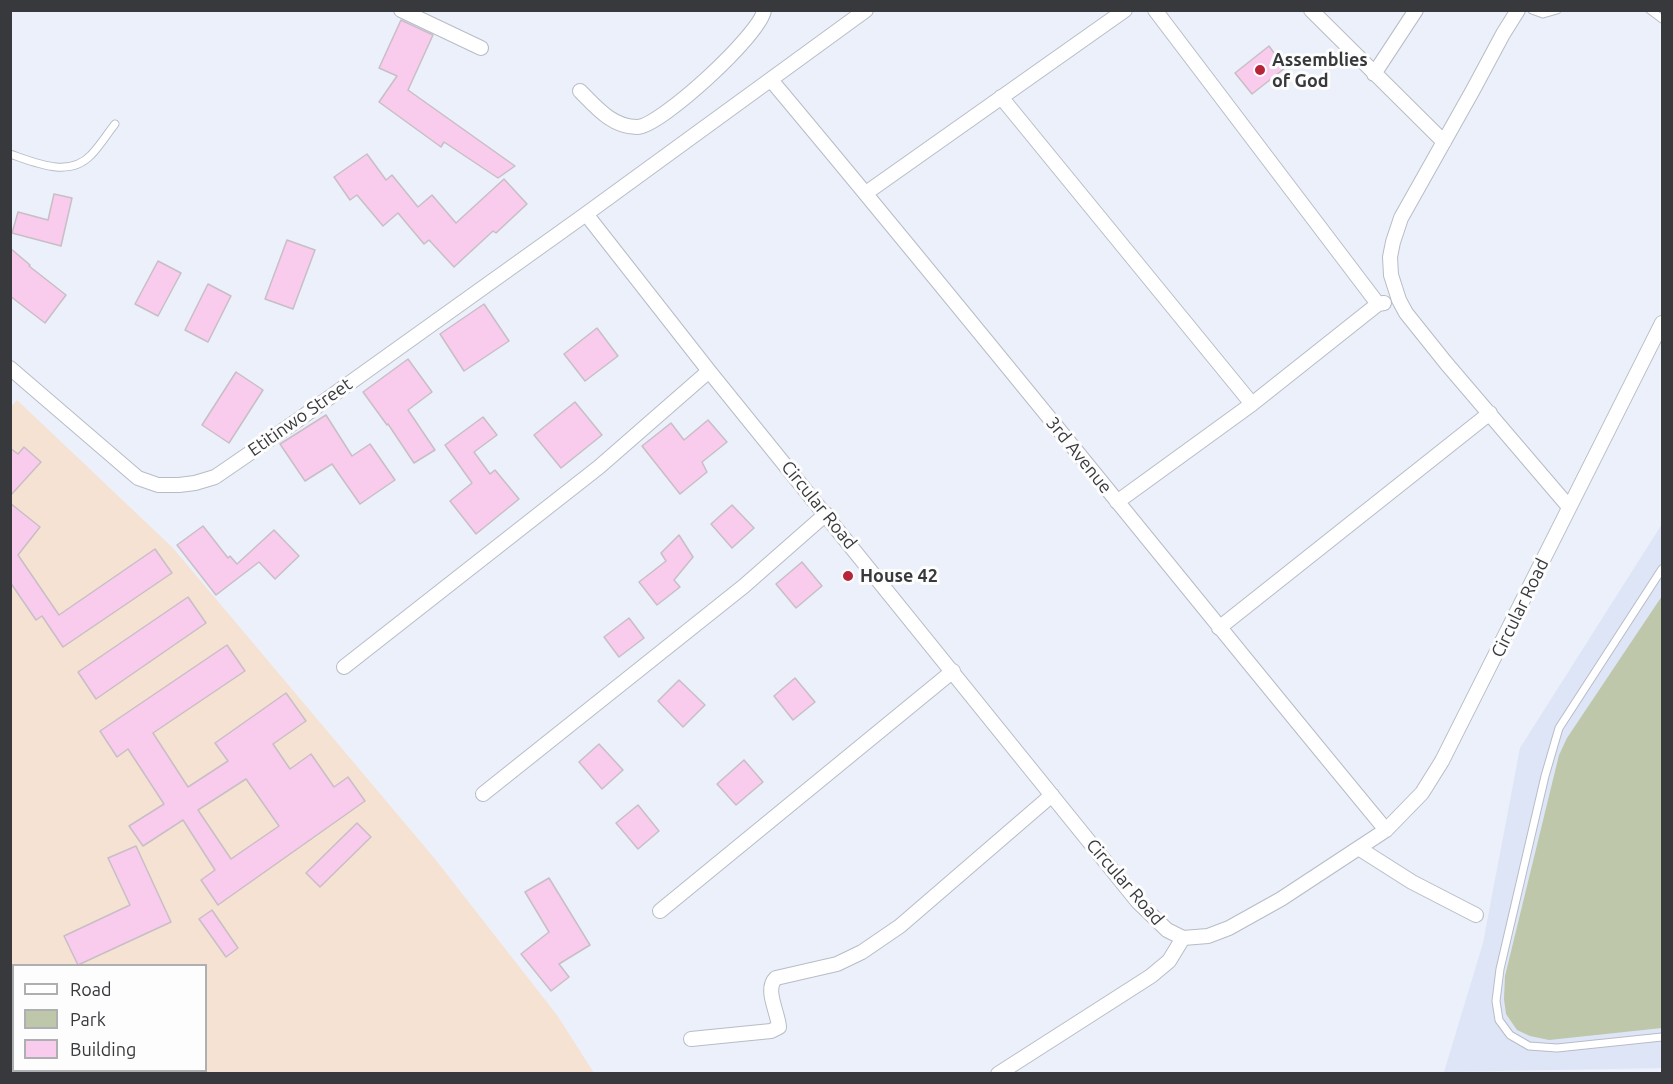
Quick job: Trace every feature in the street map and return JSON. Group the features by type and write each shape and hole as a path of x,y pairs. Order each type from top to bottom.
{"street":[{"path":"401,10 480,48"},
{"path":"580,91 610,120 639,127 653,122 677,105 730,56 759,23 764,10"},
{"name":"Etitinwo Street","path":"10,369 138,478 158,485 179,485 215,477 586,214 866,10"},
{"path":"867,193 1125,10"},
{"path":"1155,10 1378,304"},
{"path":"1311,10 1444,142"},
{"path":"1374,74 1416,10"},
{"path":"1518,10 1401,218 1390,257 1391,275 1399,300 1446,363 1569,507"},
{"name":"3rd Avenue","path":"771,80 867,193 1219,628 1386,830"},
{"path":"1001,97 1252,404"},
{"name":"Circular Road","path":"586,214 709,371 1138,902 1167,930 1183,938 1208,936 1229,928 1281,899 1386,830 1422,793 1442,761 1662,323"},
{"path":"1117,502 1252,404 1378,304 1399,300"},
{"path":"344,667 599,467 709,371"},
{"path":"1219,628 1490,413"},
{"path":"483,794 744,586 826,514"},
{"path":"660,911 953,671"},
{"path":"691,1038 771,1030 779,1027 770,988 776,978 837,964 862,952 900,926 1052,795"},
{"path":"1360,849 1412,882 1476,915"},
{"path":"999,1074 1151,976 1168,961 1183,938"}],"lane":[{"path":"1532,10 1543,14 1557,10"},
{"path":"1650,10 1662,19"},
{"path":"10,154 32,162 64,169 90,157 115,124"},
{"path":"1662,569 1558,728 1502,958 1496,1001 1499,1020 1510,1035 1529,1046 1557,1048 1662,1037"}],"shaded area":[{"path":"17,400 173,548 435,859 557,1015 594,1073 11,1074 10,408"},
{"path":"1662,524 1662,1068 1444,1072 1483,943 1520,748"}],"green space":[{"path":"1662,596 1662,1028 1549,1040 1530,1036 1517,1030 1506,1014 1505,976 1559,755 1567,738"}],"building":[{"path":"401,20 433,35 408,90 515,166 498,178 444,142 441,147 379,102 397,76 379,68"},
{"name":"Assemblies of God","path":"1269,46 1285,68 1252,94 1235,73"},
{"path":"367,154 386,180 392,175 418,207 432,195 456,223 504,179 527,204 454,267 429,240 424,244 398,213 383,226 357,195 350,200 334,177"},
{"path":"54,194 72,198 61,246 12,233 18,212 48,220"},
{"path":"287,240 315,250 293,309 265,299"},
{"path":"10,248 66,295 45,323 10,296"},
{"path":"158,261 181,273 158,316 135,304"},
{"path":"208,284 231,296 208,342 185,330"},
{"path":"484,304 509,341 464,371 440,334"},
{"path":"597,328 618,356 585,381 564,354"},
{"path":"408,359 432,392 408,410 435,450 414,463 363,392"},
{"path":"236,372 263,390 229,443 202,425"},
{"path":"575,402 602,435 561,468 534,435"},
{"path":"326,415 352,456 370,444 395,480 360,504 332,464 305,481 280,444"},
{"path":"483,417 497,435 474,452 490,474 495,470 519,499 476,534 450,501 472,483 445,445"},
{"path":"708,420 727,442 702,462 707,472 680,494 642,446 671,423 684,440"},
{"path":"24,447 41,462 10,496 10,448 18,454"},
{"path":"10,503 40,527 18,555 59,615 155,549 172,573 63,647 42,616 36,620 10,582"},
{"path":"732,505 754,528 732,548 711,524"},
{"path":"203,526 228,558 230,556 237,564 274,530 299,556 275,579 259,562 216,595 177,545"},
{"path":"679,535 693,557 674,580 680,587 657,605 639,582 666,561 661,553"},
{"path":"802,562 822,586 796,608 776,584"},
{"path":"188,597 206,623 96,699 78,672"},
{"path":"629,618 644,638 619,657 604,637"},
{"path":"227,645 245,671 153,733 188,787 228,761 215,743 286,693 306,721 273,744 290,769 311,754 334,787 348,777 365,801 218,905 201,880 215,870 183,820 143,846 129,826 164,804 128,749 117,757 100,731","holes":["246,779 279,826 231,859 198,810"]},
{"path":"795,678 815,702 793,720 774,696"},
{"path":"679,680 705,705 683,727 658,701"},
{"path":"599,744 623,770 602,789 579,762"},
{"path":"744,760 763,782 736,805 717,784"},
{"path":"638,805 659,831 638,849 616,823"},
{"path":"357,823 371,837 320,887 306,873"},
{"path":"136,846 171,922 78,964 64,936 130,905 108,858"},
{"path":"549,878 590,945 559,964 569,977 551,991 521,954 549,932 525,892"},
{"path":"212,910 238,948 226,957 199,919"}],"place":[{"name":"Assemblies of God","path":"1260,70"},
{"name":"House 42","path":"848,576"}]}
